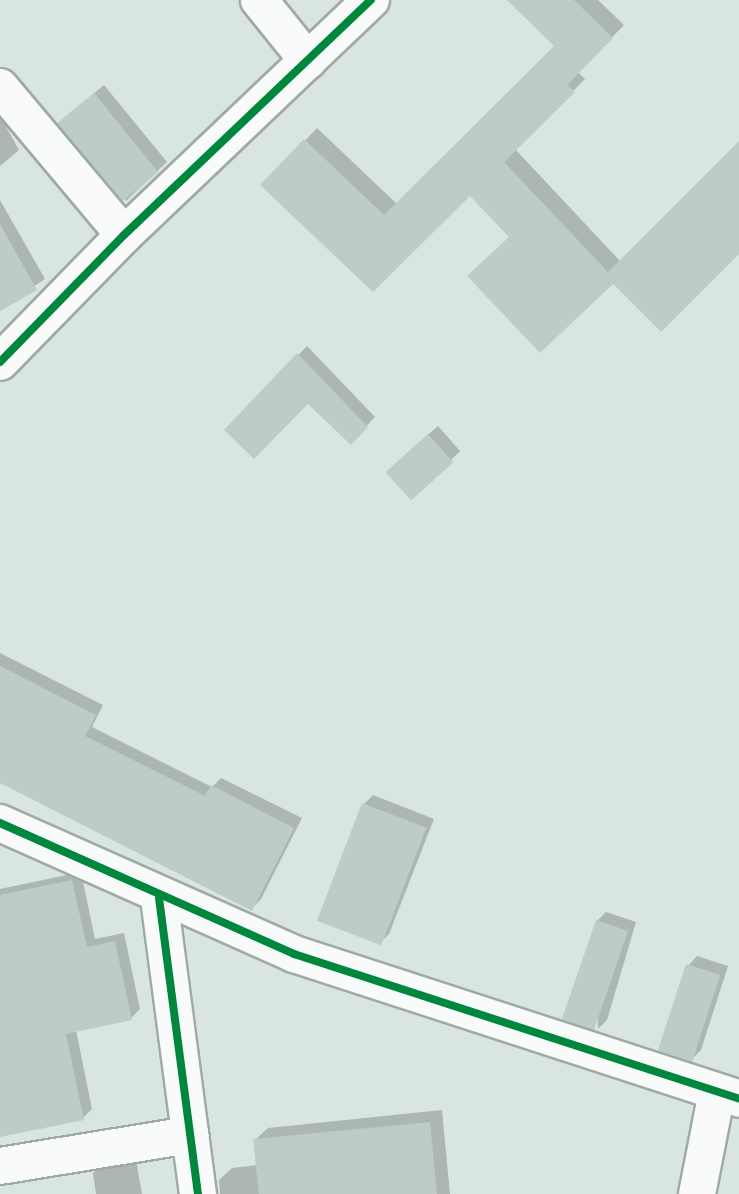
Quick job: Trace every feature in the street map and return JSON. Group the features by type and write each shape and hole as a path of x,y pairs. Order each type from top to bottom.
{"street":[{"path":"259,0 308,61"},
{"path":"0,362 124,235 371,0"},
{"path":"0,87 124,235"},
{"path":"0,823 159,898 294,954 728,1096 697,1194"},
{"path":"159,898 198,1194"},
{"path":"0,1166 190,1135"}],"building":[{"path":"507,0 574,0 613,38 567,85 575,92 504,162 608,272 739,141 739,254 661,332 613,284 540,353 467,276 509,237 470,196 373,292 260,185 304,139 384,215 554,46"},
{"path":"94,93 158,172 121,202 57,123"},
{"path":"0,224 37,290 0,311"},
{"path":"297,353 368,427 351,445 308,404 254,459 224,430"},
{"path":"428,434 453,462 411,500 386,472"},
{"path":"0,666 96,715 85,736 205,796 211,785 294,828 252,911 0,783"},
{"path":"362,803 426,828 381,945 317,921"},
{"path":"72,880 87,947 115,941 132,1020 66,1034 84,1120 0,1137 0,895"},
{"path":"596,920 628,931 594,1030 562,1019"},
{"path":"686,964 720,975 692,1062 658,1051"},
{"path":"430,1122 437,1194 259,1194 253,1139"}],"cycle path":[{"path":"0,362 124,235 371,0"},
{"path":"0,823 294,954 739,1099"},
{"path":"159,898 198,1194"}]}
